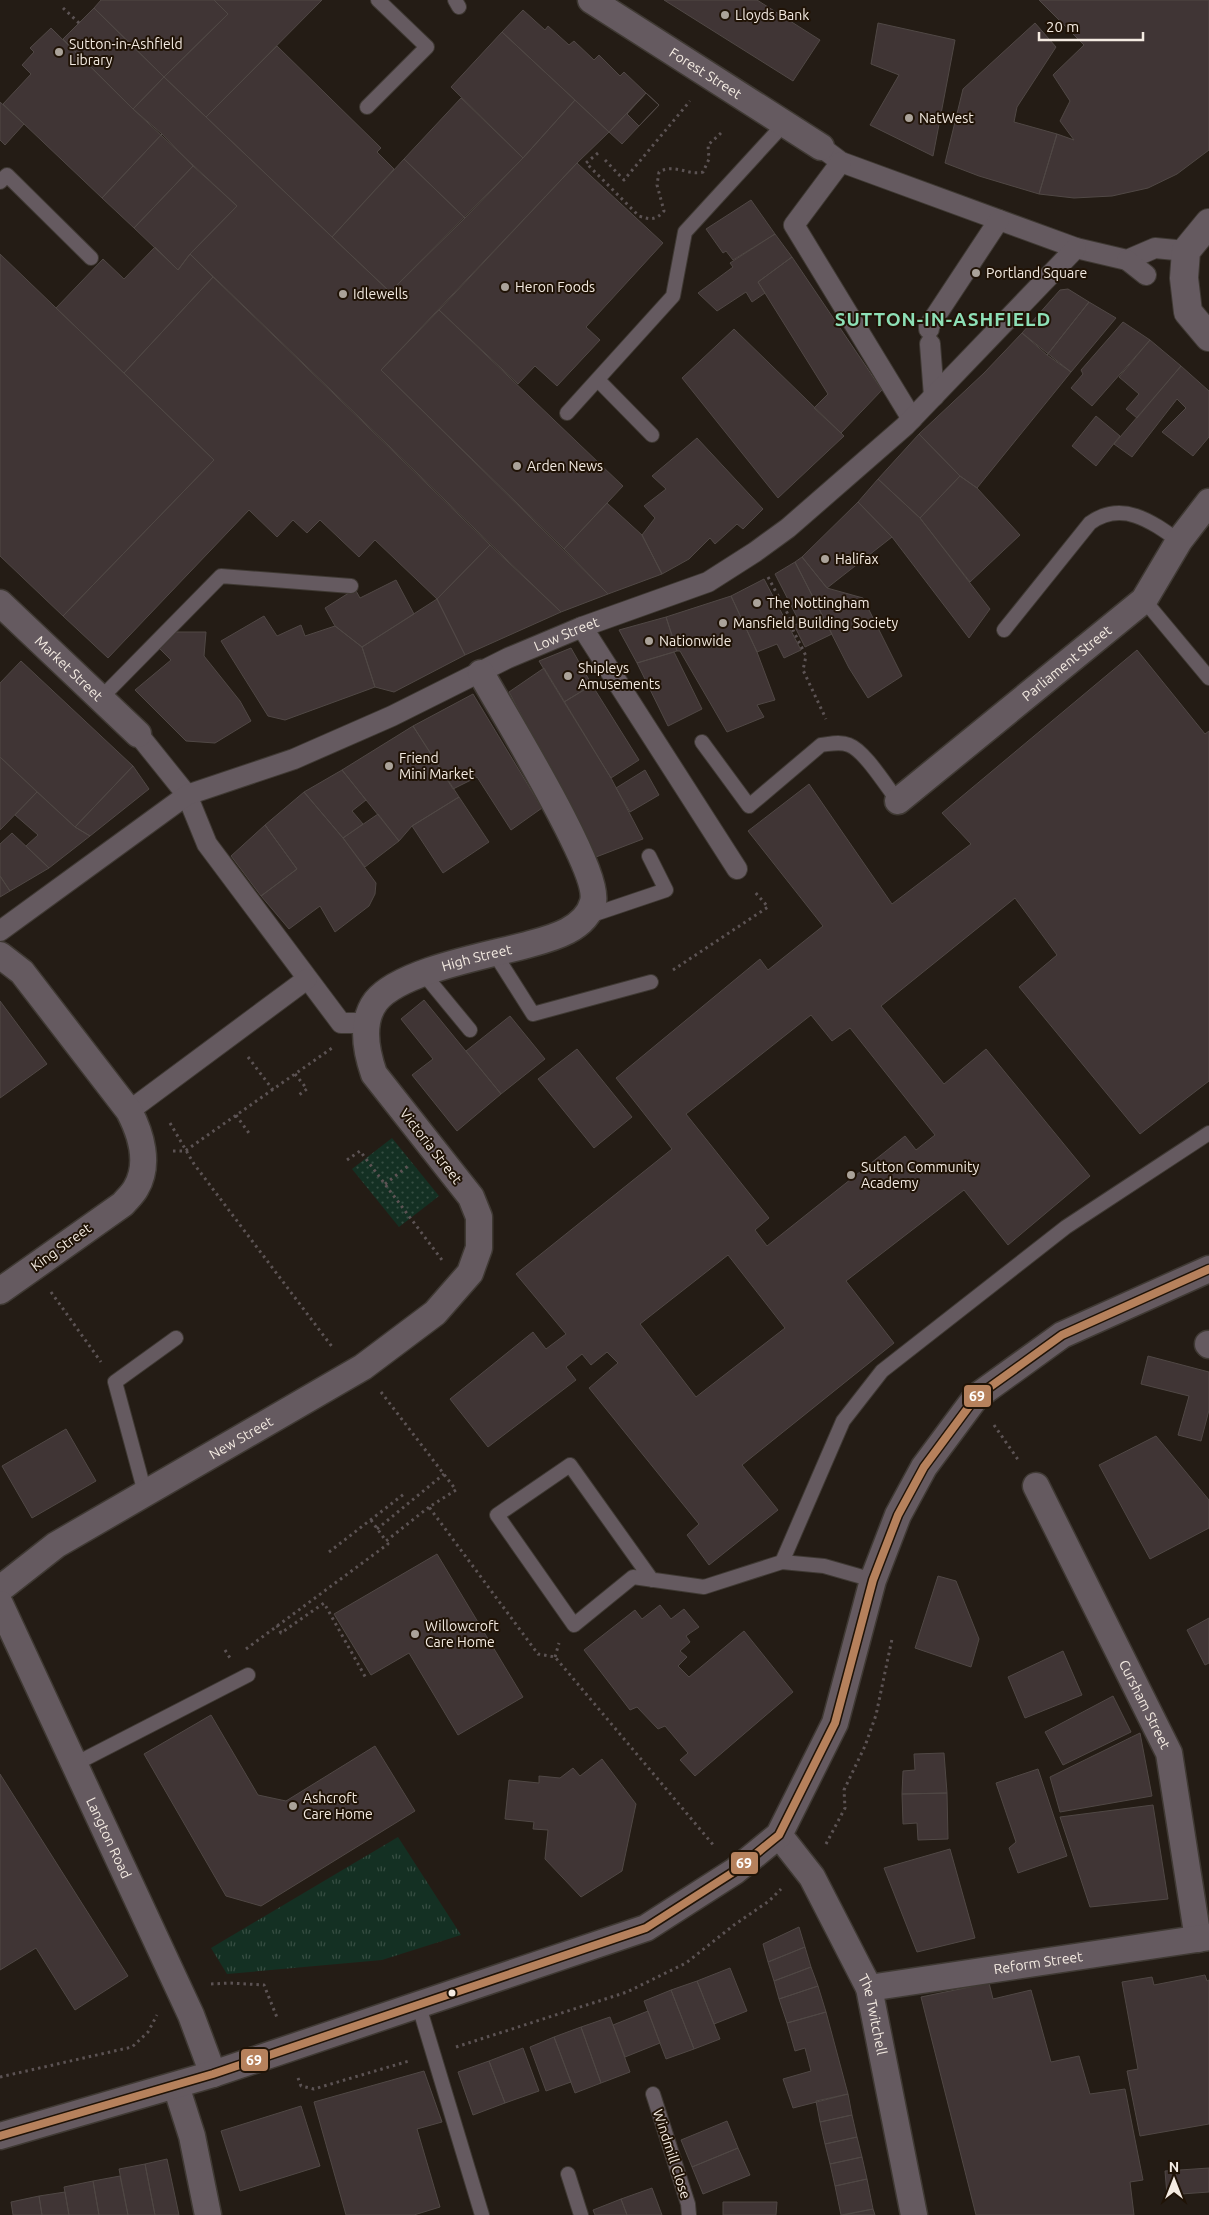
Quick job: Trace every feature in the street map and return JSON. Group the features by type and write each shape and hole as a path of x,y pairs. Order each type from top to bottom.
{"street":[{"name":"Forest Street","path":"591,0 831,155"},
{"path":"1076,248 912,419 794,225 831,155 1076,248 1127,260 1146,275"},
{"path":"934,396 929,326 999,220"},
{"path":"1209,223 1185,265 1188,312 1209,337"},
{"path":"1127,260 1155,248 1185,265"},
{"name":"Low Street","path":"0,931 187,795 294,759 392,716 508,658 582,627 708,582 788,528 912,419"},
{"name":"Parliament Street","path":"898,801 1144,600 1179,541 1209,502"},
{"name":"Market Street","path":"0,603 138,734"},
{"path":"582,627 737,869"},
{"path":"481,673 576,843 591,877 590,909"},
{"path":"138,734 187,795 207,844 341,1023 367,1023"},
{"name":"High Street","path":"367,1023 376,1002 392,988 423,973 561,936 590,909"},
{"name":"King Street","path":"0,955 22,972 129,1111 139,1130 142,1150 142,1170 136,1188 123,1204 0,1291"},
{"path":"129,1111 307,978"},
{"name":"Victoria Street","path":"367,1023 366,1051 374,1074 471,1197 479,1217 479,1248 470,1273"},
{"path":"0,2136 176,2086 418,2003 646,1928 735,1871 779,1835 835,1723 873,1580 898,1515 924,1467 976,1398 1062,1335 1209,1269"},
{"name":"New Street","path":"0,1589 56,1545 363,1367 435,1313 470,1273"},
{"name":"Cursham Street","path":"1036,1486 1169,1753 1204,1938"},
{"name":"Langton Road","path":"0,1604 191,2015 213,2074"},
{"name":"The Twitchell","path":"779,1835 812,1877 869,1988 914,2215"},
{"name":"Reform Street","path":"869,1988 1204,1938"},
{"path":"176,2086 192,2136 208,2215"}],"lane":[{"path":"366,107 427,47 378,0"},
{"path":"567,413 673,296 685,232 784,124"},
{"path":"0,182 7,176 91,258"},
{"path":"598,380 652,435"},
{"path":"1004,630 1090,523 1101,515 1116,512 1132,514 1160,527 1179,541"},
{"path":"101,698 221,576 351,586"},
{"path":"1144,600 1209,678"},
{"path":"702,742 749,806 821,745 836,742 849,745 860,753 898,801"},
{"path":"590,909 666,890 649,856"},
{"path":"495,954 533,1014 651,982"},
{"path":"423,973 470,1030"},
{"path":"782,1562 843,1421 882,1371 1066,1228 1209,1133"},
{"path":"145,1493 115,1382 176,1338"},
{"path":"652,1580 570,1465 498,1515 574,1625 633,1577 652,1580 704,1587 782,1562 824,1566 873,1580"},
{"path":"76,1764 248,1675"},
{"path":"418,2003 482,2215"},
{"name":"Windmill Close","path":"653,2094 688,2204 689,2215"},
{"path":"568,2174 582,2215"}],"path":[{"path":"63,8 79,24"},
{"path":"605,160 624,180 692,98"},
{"path":"598,153 586,163 640,216 650,220 658,218 664,211 657,185 659,172 667,168 677,168 697,174 703,172 709,159 708,145 721,132"},
{"path":"755,552 791,620 791,626 806,656 803,670 836,742"},
{"path":"651,982 663,977 768,907 737,869"},
{"path":"142,1150 185,1151 333,1048 341,1023"},
{"path":"257,1068 273,1090"},
{"path":"295,1074 306,1089 299,1095"},
{"path":"150,1096 173,1128 185,1151 338,1354"},
{"path":"236,1115 251,1136"},
{"path":"347,1160 360,1151 445,1264"},
{"path":"385,1184 416,1160"},
{"path":"34,1267 115,1382"},
{"path":"380,1390 456,1490 429,1507 386,1541"},
{"path":"976,1398 1036,1486"},
{"path":"990,1430 1001,1419"},
{"path":"377,1529 444,1474"},
{"path":"329,1552 404,1494"},
{"path":"429,1507 538,1654 555,1657 735,1871"},
{"path":"242,1651 388,1544 371,1520"},
{"path":"277,1626 281,1633 324,1603 367,1680"},
{"path":"845,1808 844,1790 865,1746 876,1715 893,1633"},
{"path":"222,1664 236,1655"}],"green space":[{"path":"392,1138 439,1196 399,1227 352,1169"},
{"path":"398,1837 461,1935 382,1960 227,1974 211,1948"}],"building":[{"path":"101,0 214,0 228,14 164,77 94,8"},
{"path":"214,0 322,0 206,117 164,77 228,14"},
{"path":"664,0 757,0 820,40 793,81"},
{"path":"1039,0 1209,0 1209,150 1177,174 1148,188 1112,196 1074,198 1039,194 1057,134 1074,140 1060,121 1070,101 1053,75 1084,45"},
{"path":"94,8 164,77 133,109 63,39"},
{"path":"523,10 545,30 548,26 569,45 574,41 594,60 599,55 620,76 624,72 646,93 609,132 502,32"},
{"path":"878,23 955,40 933,156 870,125 899,75 871,64"},
{"path":"1035,23 1056,47 1017,107 1014,122 1057,134 1039,194 979,176 945,163 963,89"},
{"path":"51,28 133,109 162,134 102,198 3,104 31,74 22,65 34,52 30,48"},
{"path":"502,32 575,100 523,158 451,87"},
{"path":"277,46 381,148 377,152 394,169 332,237 206,117"},
{"path":"164,77 390,292 523,158 575,100 609,132 577,163 381,370 608,594 561,612 190,254 237,206 133,109"},
{"path":"646,93 659,105 639,126 627,114"},
{"path":"646,93 659,105 622,144 609,132"},
{"path":"461,98 523,158 465,218 404,159"},
{"path":"0,102 24,124 5,145 0,140"},
{"path":"162,134 193,166 134,228 102,198"},
{"path":"404,159 465,218 390,292 332,237"},
{"path":"577,163 663,243 586,327 600,340 557,386 535,366 518,384 439,310"},
{"path":"193,166 237,206 190,254 178,270 134,228"},
{"path":"751,200 775,234 733,260 726,251 723,253 706,229"},
{"path":"775,234 792,257 758,282 765,293 752,302 746,292 717,311 698,293 733,267 730,263"},
{"path":"155,247 178,270 190,254 213,277 124,373 56,308 103,259 124,279"},
{"path":"0,254 214,460 63,616 0,556"},
{"path":"792,257 882,390 841,433 814,408 828,394 758,282"},
{"path":"213,277 490,545 437,599 375,540 359,557 320,520 307,533 293,520 277,537 249,510 108,658 63,616 214,460 124,373"},
{"path":"1068,289 1089,302 1047,355 1022,333 1060,290"},
{"path":"1089,302 1116,318 1071,372 1047,355"},
{"path":"439,310 623,486 564,549 381,370"},
{"path":"1123,322 1150,340 1092,406 1071,388 1083,374 1081,370"},
{"path":"734,329 844,436 778,498 682,378"},
{"path":"1022,333 1071,372 977,488 960,476 919,434 984,373"},
{"path":"1150,340 1181,366 1137,418 1126,409 1139,394 1119,377"},
{"path":"1181,366 1209,391 1209,437 1193,456 1162,432 1186,408 1177,399 1132,457 1114,444"},
{"path":"1096,416 1120,436 1096,466 1072,446"},
{"path":"919,434 960,476 920,518 878,479"},
{"path":"697,438 763,509 743,529 737,524 715,544 710,538 689,559 662,574 642,535 655,518 644,506 666,489 652,476"},
{"path":"960,476 977,488 1020,535 970,582 920,518"},
{"path":"878,479 920,518 990,609 969,638 892,537 858,502"},
{"path":"858,502 892,537 827,588 802,557"},
{"path":"607,503 642,535 662,574 608,594 564,549"},
{"path":"490,545 561,612 465,655 437,599"},
{"path":"802,557 827,588 863,598 902,676 868,698 849,668 795,562"},
{"path":"795,562 832,634 805,647 794,625 800,623 775,574"},
{"path":"764,579 801,650 784,658 777,644 757,652 731,596"},
{"path":"396,580 414,614 362,647 335,626 325,608 355,589 360,598"},
{"path":"731,596 757,652 775,700 757,705 764,717 727,732 680,651 677,651 666,617"},
{"path":"437,599 465,655 394,692 375,687 362,647"},
{"path":"264,616 277,636 301,625 305,636 335,626 362,647 375,687 285,720 268,716 221,641"},
{"name":"Nationwide","path":"666,617 677,651 637,663 619,630"},
{"path":"176,632 206,632 204,656 240,701 251,721 215,743 186,741 135,690 171,660 158,647"},
{"name":"Shipleys Amusements","path":"571,648 592,685 564,702 539,661"},
{"path":"1137,650 1205,734 1209,731 1209,1081 1140,1134 1019,987 1057,955 1015,898 881,1006 944,1084 986,1049 1090,1176 1008,1245 964,1190 846,1281 894,1343 742,1465 778,1510 709,1565 687,1535 699,1524 589,1388 618,1363 607,1352 591,1365 582,1354 566,1367 576,1380 488,1447 450,1399 533,1332 546,1349 566,1334 516,1274 672,1149 616,1078 760,959 768,970 823,926 748,831 809,784 892,904 971,844 942,813","holes":["811,1015 832,1041 850,1028 935,1135 916,1150 905,1136 767,1246 755,1230 769,1218 686,1114","728,1255 785,1328 696,1397 640,1324"]},
{"path":"674,652 702,709 668,726 637,663"},
{"path":"21,661 133,766 75,827 0,757 0,683"},
{"path":"544,668 611,778 643,839 596,857 509,692"},
{"path":"592,685 639,760 611,778 564,702"},
{"path":"473,694 542,808 511,830 477,777 453,789 413,726"},
{"path":"413,726 459,797 412,826 399,841 342,770"},
{"path":"0,757 37,792 0,830"},
{"path":"133,766 149,789 90,836 75,827"},
{"path":"342,770 366,800 352,811 363,824 343,838 304,792"},
{"path":"645,770 659,795 630,812 616,788"},
{"path":"37,792 75,827 90,836 49,868 26,846 38,835 15,815"},
{"path":"304,792 343,838 376,883 375,894 369,906 335,932 320,906 289,929 261,896 297,869 265,825"},
{"path":"459,797 489,842 443,873 412,826"},
{"path":"378,814 399,841 365,867 343,838"},
{"path":"265,825 297,869 261,896 231,856"},
{"path":"12,833 49,868 10,891 0,876 0,844"},
{"path":"0,876 10,891 0,897"},
{"path":"424,1000 501,1094 457,1131 412,1075 433,1059 401,1019"},
{"path":"0,1001 47,1064 0,1098"},
{"path":"510,1016 545,1059 501,1094 466,1051"},
{"path":"577,1049 632,1117 594,1148 538,1079"},
{"path":"1148,1356 1209,1372 1209,1410 1201,1441 1178,1435 1189,1396 1141,1384"},
{"path":"66,1429 96,1481 32,1518 2,1466"},
{"path":"1156,1436 1209,1500 1209,1528 1150,1559 1099,1465"},
{"name":"Willowcroft Care Home","path":"437,1554 523,1697 458,1735 409,1653 371,1675 334,1614"},
{"path":"938,1576 956,1581 979,1639 971,1667 915,1648"},
{"path":"660,1605 671,1619 684,1609 699,1627 686,1636 690,1642 680,1651 687,1657 678,1666 689,1677 744,1631 793,1692 695,1776 680,1760 688,1753 665,1726 658,1729 637,1707 630,1710 584,1650 635,1610 642,1619"},
{"path":"1209,1618 1209,1663 1205,1665 1187,1630"},
{"path":"1063,1651 1082,1695 1025,1718 1008,1677"},
{"path":"1113,1696 1131,1732 1063,1765 1045,1732"},
{"name":"Ashcroft Care Home","path":"211,1715 258,1795 286,1801 375,1746 415,1811 261,1906 226,1896 144,1754"},
{"path":"1140,1733 1152,1796 1060,1812 1050,1777"},
{"path":"944,1753 947,1793 902,1794 903,1771 915,1770 914,1754"},
{"path":"602,1759 636,1804 622,1871 581,1897 545,1859 548,1830 533,1829 534,1822 505,1819 509,1780 539,1783 539,1776 560,1778 573,1768 580,1776"},
{"path":"1038,1769 1067,1856 1018,1873 1009,1848 1016,1842 996,1783"},
{"path":"0,1774 128,1976 75,2010 36,1948 0,1970"},
{"path":"947,1793 948,1839 918,1840 917,1823 903,1824 902,1794"},
{"path":"1153,1805 1168,1899 1090,1907 1060,1817"},
{"path":"950,1849 975,1938 917,1952 884,1868"},
{"path":"799,1927 805,1947 768,1962 763,1944"},
{"path":"805,1947 811,1967 774,1981 768,1962"},
{"path":"811,1967 818,1986 779,1999 774,1981"},
{"path":"730,1968 747,2011 714,2024 697,1981"},
{"path":"1205,1975 1207,1981 1209,1980 1209,2124 1140,2136 1127,2071 1138,2069 1122,1982 1152,1977 1154,1985"},
{"path":"697,1981 720,2039 694,2049 671,1990"},
{"path":"989,1983 993,1999 1031,1990 1051,2062 1079,2056 1090,2094 1125,2089 1143,2180 1130,2182 1134,2215 976,2215 921,1997"},
{"path":"818,1986 826,2012 787,2023 779,1999"},
{"path":"671,1990 694,2049 666,2059 644,2001"},
{"path":"648,2011 660,2043 625,2057 613,2025"},
{"path":"826,2012 848,2094 793,2108 783,2079 811,2071 805,2048 795,2051 787,2023"},
{"path":"610,2017 630,2072 601,2083 581,2027"},
{"path":"581,2027 601,2083 575,2093 554,2037"},
{"path":"554,2037 571,2082 546,2091 530,2047"},
{"path":"523,2048 539,2091 505,2103 489,2061"},
{"path":"489,2061 505,2103 473,2115 458,2072"},
{"path":"424,2071 442,2122 417,2129 440,2207 414,2215 346,2215 314,2102"},
{"path":"848,2094 852,2115 820,2122 816,2101"},
{"path":"301,2106 320,2166 240,2191 221,2131"},
{"path":"852,2115 857,2137 825,2144 820,2122"},
{"path":"727,2121 738,2148 692,2167 681,2140"},
{"path":"857,2137 862,2157 830,2164 825,2144"},
{"path":"738,2148 750,2175 703,2194 692,2167"},
{"path":"862,2157 867,2179 835,2186 830,2164"},
{"path":"167,2159 179,2215 155,2215 145,2164"},
{"path":"145,2164 155,2215 128,2215 119,2169"},
{"path":"1209,2168 1209,2192 1167,2195 1165,2171"},
{"path":"120,2176 128,2215 99,2215 93,2181"},
{"path":"867,2179 873,2209 841,2215 835,2186"},
{"path":"93,2181 99,2215 69,2215 64,2187"},
{"path":"652,2188 662,2215 627,2215 621,2199"},
{"path":"65,2192 69,2215 42,2215 39,2196"},
{"path":"39,2196 42,2215 13,2215 11,2202"},
{"path":"621,2199 627,2215 595,2215 593,2210"},
{"path":"723,2202 777,2202 776,2215 723,2215"},
{"path":"873,2209 875,2215 844,2215"}],"transit line":[{"name":"69","path":"0,2136 213,2074 646,1928 735,1871 779,1835 835,1723 873,1580 898,1515 924,1467 976,1397 1062,1335 1209,1269"}],"place":[{"name":"Lloyds Bank","path":"725,15"},
{"name":"Sutton-in-Ashfield Library","path":"59,52"},
{"name":"NatWest","path":"909,118"},
{"name":"Portland Square","path":"976,273"},
{"name":"Heron Foods","path":"505,287"},
{"name":"Idlewells","path":"343,294"},
{"name":"Arden News","path":"517,466"},
{"name":"Halifax","path":"825,559"},
{"name":"The Nottingham","path":"757,603"},
{"name":"Mansfield Building Society","path":"723,623"},
{"name":"Nationwide","path":"649,641"},
{"name":"Shipleys Amusements","path":"568,676"},
{"name":"Friend Mini Market","path":"389,766"},
{"name":"Sutton Community Academy","path":"851,1175"},
{"name":"Willowcroft Care Home","path":"415,1634"},
{"name":"Ashcroft Care Home","path":"293,1806"}],"district":[{"name":"SUTTON-IN-ASHFIELD","path":"943,319"}]}
